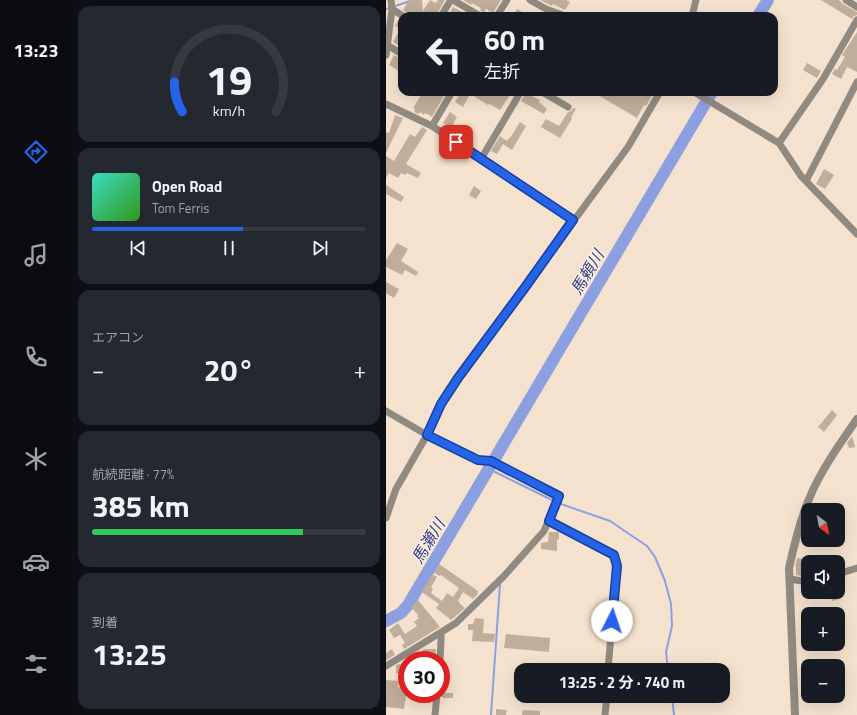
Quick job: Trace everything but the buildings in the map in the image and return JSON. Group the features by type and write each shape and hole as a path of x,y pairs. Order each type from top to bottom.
{"street":[{"path":"444,12 452,0 473,12"},
{"path":"500,12 507,0"},
{"path":"530,0 554,12"},
{"path":"693,12 696,0"},
{"path":"846,0 857,7"},
{"path":"391,5 399,12"},
{"path":"386,55 391,5"},
{"path":"779,143 823,79 857,20"},
{"path":"387,46 398,52"},
{"path":"806,181 857,82"},
{"path":"432,126 450,96"},
{"path":"481,159 518,96"},
{"path":"549,96 568,107"},
{"path":"386,518 396,489 427,435 441,404 458,378 628,147 658,96"},
{"path":"700,96 779,143 806,181 857,234"},
{"path":"386,104 432,126 573,220"},
{"path":"386,411 427,435 478,460 491,461 559,496 544,531 508,572 456,623 386,666"},
{"path":"795,715 789,568 794,545 809,499 829,461 857,420"},
{"path":"549,521 614,555 617,566 609,663"},
{"path":"845,572 857,568"},
{"path":"790,579 801,581"},
{"path":"440,651 441,632"},
{"path":"435,715 436,703"},
{"path":"605,715 606,703"}],"waterway":[{"path":"386,9 413,0"},
{"name":"馬頼川","path":"760,12 768,0"},
{"name":"馬頼川","path":"386,621 401,613 408,605 710,96"},
{"path":"489,469 554,501"},
{"path":"558,503 610,521 647,546 655,557 665,581 671,604 672,626 666,652 667,663"},
{"path":"491,715 500,584"},
{"path":"673,703 674,715"}],"route":[{"path":"456,142 573,220 458,378 441,404 427,435 478,460 491,461 559,496 549,521 614,555 617,566 612,621"}],"water label":[{"name":"馬瀬川","path":"428,541"}]}
